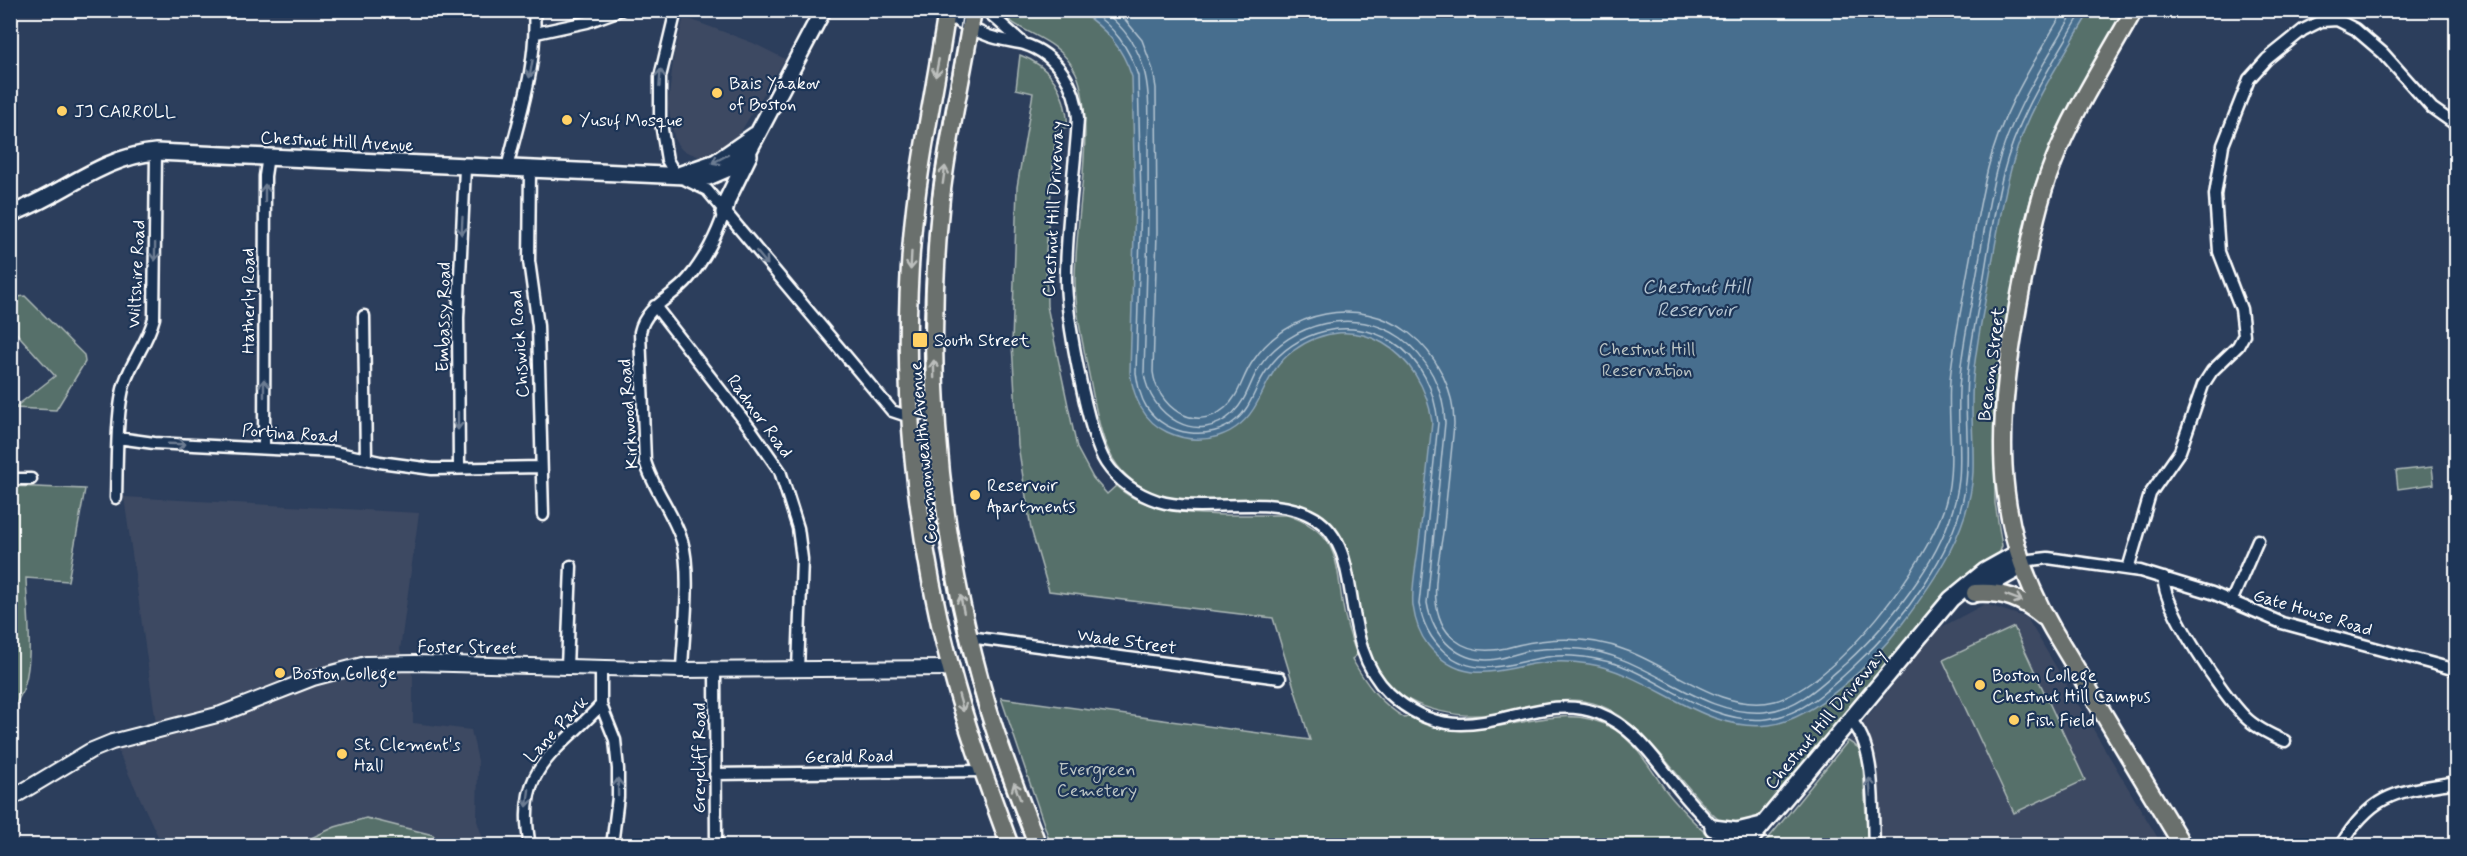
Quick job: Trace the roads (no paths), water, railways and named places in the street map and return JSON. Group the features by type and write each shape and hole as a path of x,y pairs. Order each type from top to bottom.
{"main road":[{"name":"Chestnut Hill Avenue","path":"10,214 34,205 111,162 138,154 156,152 702,178 715,175 736,165 756,139 823,10"},
{"name":"Beacon Street","path":"2134,10 2066,133 2048,176 2033,227 2008,361 2002,417 2005,487 2021,560 2047,620 2178,843"},
{"name":"Commonwealth Avenue","path":"947,13 926,130 914,222 908,317 910,415 926,551 951,668 983,771 1011,846"},
{"name":"Commonwealth Avenue","path":"971,19 941,197 934,310 936,412 947,526 969,637 999,742 1038,846"},
{"path":"724,213 756,139"},
{"name":"Chestnut Hill Driveway","path":"1936,616 1975,593 2021,560"},
{"name":"Chestnut Hill Driveway","path":"1745,846 1936,616 1972,580 2021,560"},
{"path":"1975,593 2012,596 2030,605 2047,620"},
{"path":"1002,823 1026,814"},
{"path":"1713,828 1737,831 1762,825"}],"street":[{"path":"507,168 530,73 536,33 534,10"},
{"path":"536,33 587,22 620,10"},
{"path":"676,10 663,57 659,95 667,160 676,176 706,190 887,406 899,414 936,412"},
{"name":"Chestnut Hill Driveway","path":"986,10 1024,44 1054,62 1067,79 1075,96 1078,118 1067,294 1094,434 1100,453 1116,476 1134,490 1168,503 1291,508 1316,519 1332,532 1342,550 1354,624 1362,653 1376,678 1397,700 1426,717 1460,725 1564,708 1598,713 1624,727 1639,739 1713,828 1732,846"},
{"name":"Chestnut Hill Driveway","path":"947,13 971,19 999,40 1024,44"},
{"path":"2128,569 2150,494 2180,451 2203,385 2212,371 2238,346 2244,335 2244,319 2223,265 2216,227 2217,180 2229,126 2249,79 2267,58 2312,25 2340,15 2383,53 2441,116 2457,125"},
{"name":"Wiltshire Road","path":"116,498 118,438 125,383 149,337 154,318 156,152"},
{"name":"Hatherly Road","path":"264,447 265,176 268,156"},
{"name":"Embassy Road","path":"459,467 458,318 465,168"},
{"name":"Chiswick Road","path":"530,170 529,261 538,326 543,515"},
{"name":"Kirkwood Road","path":"682,670 686,569 683,543 645,461 640,339 645,318 655,306 689,277 715,235 724,213"},
{"name":"Radnor Road","path":"655,306 750,428 783,479 798,528 802,559 798,670"},
{"path":"364,315 366,459"},
{"name":"Portina Road","path":"118,438 154,443 334,452 432,469 541,467"},
{"path":"10,478 31,479"},
{"path":"2230,602 2258,540"},
{"name":"Gate House Road","path":"2021,560 2048,558 2128,569 2164,578 2212,593 2282,623 2457,670"},
{"path":"567,667 571,566"},
{"path":"2164,578 2163,589 2168,602 2231,701 2253,724 2285,741"},
{"name":"Wade Street","path":"969,637 1280,678"},
{"name":"Foster Street","path":"10,799 90,751 112,742 221,714 312,678 366,664 415,663 682,670 951,668"},
{"name":"Lane Park","path":"601,668 601,705 615,740 618,769 618,797 612,846"},
{"name":"Greycliff Road","path":"715,670 716,846"},
{"name":"Lane Park","path":"530,846 526,798 532,778 555,749 601,705"},
{"path":"1850,720 1861,732 1868,752 1874,846"},
{"name":"Gerald Road","path":"715,774 983,771"},
{"path":"2340,846 2359,817 2386,797 2457,782"}],"water":[{"name":"Chestnut Hill Reservoir","path":"1079,11 2090,11 2027,122 2013,162 2000,218 1974,366 1973,472 1970,493 1958,533 1939,571 1902,624 1860,671 1806,712 1769,725 1745,725 1721,720 1699,712 1634,679 1589,664 1547,662 1490,672 1464,670 1452,666 1425,641 1418,627 1413,606 1413,582 1432,422 1426,397 1415,375 1401,357 1383,343 1362,335 1340,333 1317,338 1293,351 1280,363 1257,403 1240,424 1230,431 1206,439 1180,437 1167,432 1152,422 1141,408 1130,373 1135,200 1132,77 1118,47 1105,31"}],"tram line":[{"path":"963,10 939,153 928,239 924,298 924,357 930,474 948,591 961,648 988,740 1027,846"}],"place":[{"name":"Bais Yaakov of Boston","path":"717,93"},
{"name":"JJ CARROLL","path":"62,111"},
{"name":"Yusuf Mosque","path":"567,120"},
{"name":"South Street","path":"920,340"},
{"name":"Reservoir Apartments","path":"975,495"},
{"name":"Boston College","path":"280,673"},
{"name":"Boston College Chestnut Hill Campus","path":"1980,685"},
{"name":"Fish Field","path":"2014,720"},
{"name":"St. Clement's Hall","path":"342,754"}],"park label":[{"name":"Chestnut Hill Reservation","path":"1647,359"},
{"name":"Evergreen Cemetery","path":"1097,779"}]}
